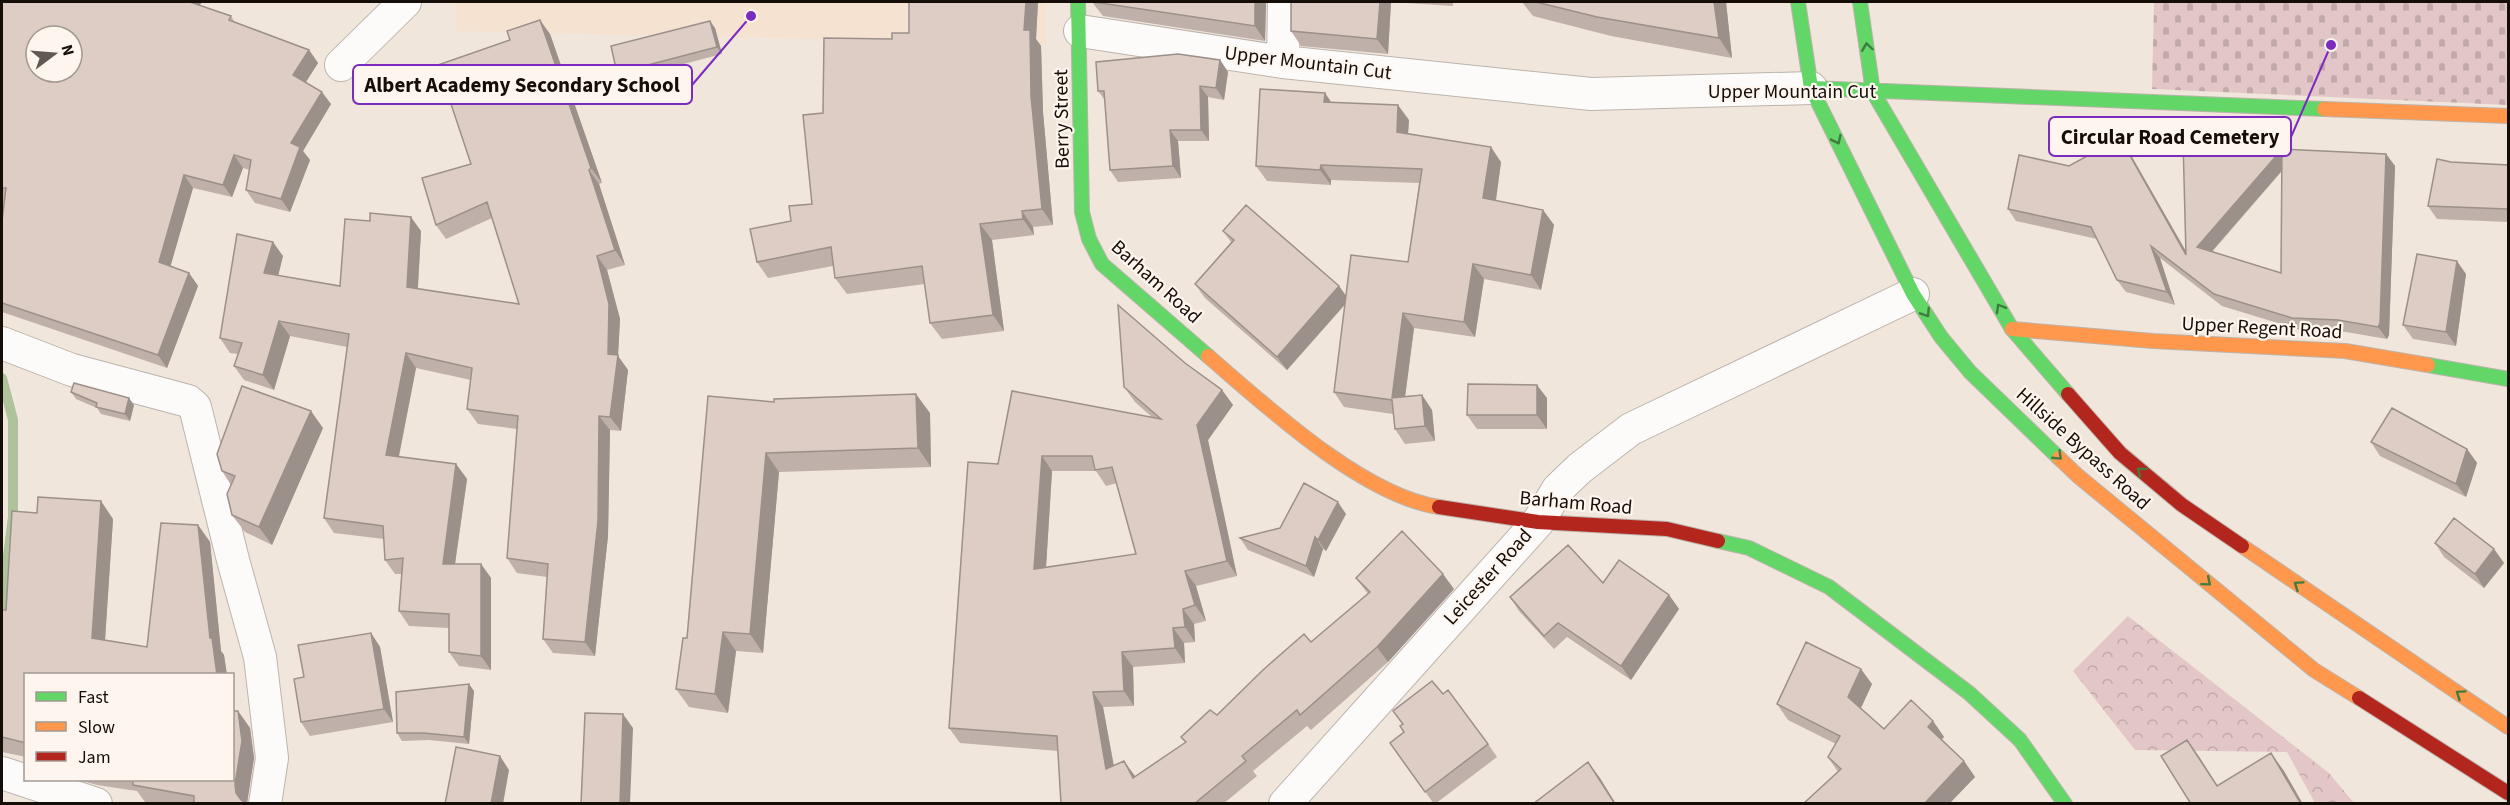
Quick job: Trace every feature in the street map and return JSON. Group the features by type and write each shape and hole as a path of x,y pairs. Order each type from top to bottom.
{"street":[{"path":"341,65 405,2"},
{"path":"1283,62 1284,2"},
{"name":"Hillside Bypass Road","path":"1798,2 1811,88 1913,294 1941,337 1970,372 2078,476 2314,670 2508,793"},
{"name":"Hillside Bypass Road","path":"1860,2 1873,92 2012,329 2120,453 2182,506 2508,727"},
{"name":"Upper Mountain Cut","path":"1079,16 1283,62 1592,94 1811,88 2508,116"},
{"name":"Berry Street","path":"1079,16 1082,212 1086,235"},
{"name":"Barham Road","path":"1086,235 1102,264 1272,411 1365,478 1425,505 1538,522 1667,529 1749,548 1829,587 1969,693 2020,740 2065,804"},
{"name":"Leicester Road","path":"1285,804 1538,522 1558,489 1580,468 1631,429 1913,294"},
{"name":"Upper Regent Road","path":"2012,329 2153,341 2345,351 2508,379"},
{"path":"2,343 72,369 188,401 195,407 260,657 272,758 265,804"},
{"path":"2,773 24,780"},
{"path":"26,781 96,804"}],"shaded area":[{"path":"456,2 1045,2 1046,44 456,31"}],"green space":[{"path":"2154,2 2508,2 2508,105 2152,89"},
{"path":"2128,616 2329,773 2354,803 2315,803 2287,752 2135,750 2073,671"}],"building":[{"path":"2,2 190,2 231,16 229,20 309,50 293,75 322,92 291,143 300,147 281,199 246,190 251,160 234,155 223,185 184,175 159,262 189,273 158,355 2,303 2,221 6,188 2,188"},
{"path":"909,2 1026,2 1024,30 1030,30 1031,96 1042,209 1022,211 1023,219 980,224 993,315 930,323 922,266 835,278 831,247 757,262 750,229 791,221 789,206 812,204 803,115 823,113 824,38 892,39 892,33 909,33"},
{"path":"1094,2 1255,2 1255,26"},
{"path":"1291,2 1380,2 1377,39 1291,31"},
{"path":"1536,2 1714,2 1719,38 1597,17"},
{"path":"540,20 591,168 589,170 615,250 597,256 609,304 608,354 618,355 610,417 599,416 598,521 585,642 543,639 548,564 507,558 518,416 467,409 472,368 406,353 386,455 456,464 443,564 481,564 481,656 449,652 449,614 399,611 403,558 385,560 383,526 324,518 349,334 279,321 263,375 234,366 242,343 220,338 237,234 273,242 264,273 340,286 345,219 370,221 370,213 411,217 407,287 519,304 487,202 436,225 422,178 471,164 438,65 510,40 507,31"},
{"path":"710,21 717,47 617,73 611,46"},
{"path":"1178,54 1220,60 1216,88 1200,86 1201,130 1170,130 1173,166 1110,170 1104,91 1098,91 1096,62"},
{"path":"1260,89 1325,93 1324,102 1398,105 1397,132 1491,147 1483,198 1543,210 1531,275 1473,264 1464,322 1403,313 1392,398 1422,395 1425,426 1395,429 1392,400 1334,392 1351,255 1408,262 1422,169 1321,165 1320,170 1256,166"},
{"path":"2120,138 2186,255 2183,140 2229,139 2229,147 2284,147 2282,149 2386,154 2380,323 2378,327 2338,320 2292,318 2214,294 2151,246 2167,292 2117,280 2091,227 2008,209 2019,155 2069,166","holes":["2282,149 2281,273 2197,247"]},
{"path":"2437,159 2451,162 2508,165 2508,209 2428,206"},
{"path":"1246,205 1339,286 1277,357 1195,284 1234,240 1223,231"},
{"path":"2417,254 2457,261 2446,332 2403,325"},
{"path":"1118,305 1185,363 1222,390 1197,425 1227,561 1185,571 1195,605 1183,609 1185,627 1173,628 1175,648 1122,652 1124,691 1093,692 1106,769 1124,761 1133,778 1186,742 1181,737 1210,710 1217,715 1304,634 1311,642 1370,592 1356,578 1402,531 1443,574 1377,647 1300,715 1297,710 1242,756 1246,761 1194,804 1061,804 1057,736 949,728 968,462 998,464 1012,391 1161,419 1124,387","holes":["1042,456 1092,456 1095,470 1112,467 1136,554 1034,569"]},
{"path":"74,383 129,398 125,414 96,407 97,403 71,392"},
{"path":"1468,384 1537,385 1537,415 1467,415"},
{"path":"242,386 311,411 259,527 232,515 227,494 235,476 222,471 217,454"},
{"path":"916,394 918,448 766,453 750,634 723,632 715,694 676,689 683,638 687,638 708,396 774,402 774,399"},
{"path":"2392,408 2467,449 2456,484 2371,442"},
{"path":"1304,483 1338,502 1318,540 1315,537 1306,566 1240,538 1280,528"},
{"path":"38,497 101,501 92,638 147,647 161,523 198,525 210,638 212,638 217,673 24,673 24,742 2,737 2,610 6,610 12,511 37,513"},
{"path":"2454,518 2494,549 2475,574 2435,543"},
{"path":"1568,545 1603,583 1619,560 1669,595 1621,666 1558,623 1544,636 1510,597"},
{"path":"371,633 384,709 301,722 294,679 304,677 298,645"},
{"path":"1806,642 1861,669 1848,697 1884,729 1911,700 1933,721 1928,727 1964,761 1924,804 1803,804 1841,769 1828,757 1840,736 1777,704"},
{"path":"1432,681 1443,694 1448,690 1488,744 1425,792 1390,743 1404,732 1400,726 1403,724 1393,711"},
{"path":"469,684 464,737 397,733 396,692"},
{"path":"234,711 238,711 242,741 235,784 236,793 248,804 194,804 194,796 133,785 133,781 234,781"},
{"path":"585,713 623,714 620,804 581,804"},
{"path":"2187,740 2217,786 2271,753 2301,804 2191,804 2161,756"},
{"path":"456,747 500,756 491,804 445,804"},
{"path":"1588,762 1615,804 1533,804"}],"waterway":[{"path":"2,197 11,227 2,229"},
{"path":"2,378 13,420 13,517 2,602 3,623"}],"traffic: fast":[{"path":"1078,2 1082,212 1089,239 1102,264 1208,356"},
{"path":"1798,2 1811,88 1913,294 1941,337 1970,372 2059,458"},
{"path":"1860,2 1873,92 2012,329 2068,394"},
{"path":"1811,88 2324,109"},
{"path":"2428,365 2508,379"},
{"path":"1718,541 1749,548 1829,587 1969,693 2020,740 2065,804"}],"traffic: slow":[{"path":"2324,109 2508,116"},
{"path":"2012,329 2153,341 2345,351 2428,365"},
{"path":"1208,356 1287,423 1348,468 1379,486 1410,499 1439,507"},
{"path":"2059,458 2314,670 2359,698"},
{"path":"2242,546 2508,727"}],"traffic: jam":[{"path":"2068,394 2120,453 2182,505 2242,546"},
{"path":"1439,507 1538,522 1667,529 1718,541"},
{"path":"2359,698 2508,793"}],"place":[{"name":"Albert Academy Secondary School","path":"751,16"},
{"name":"Circular Road Cemetery","path":"2331,45"}]}
